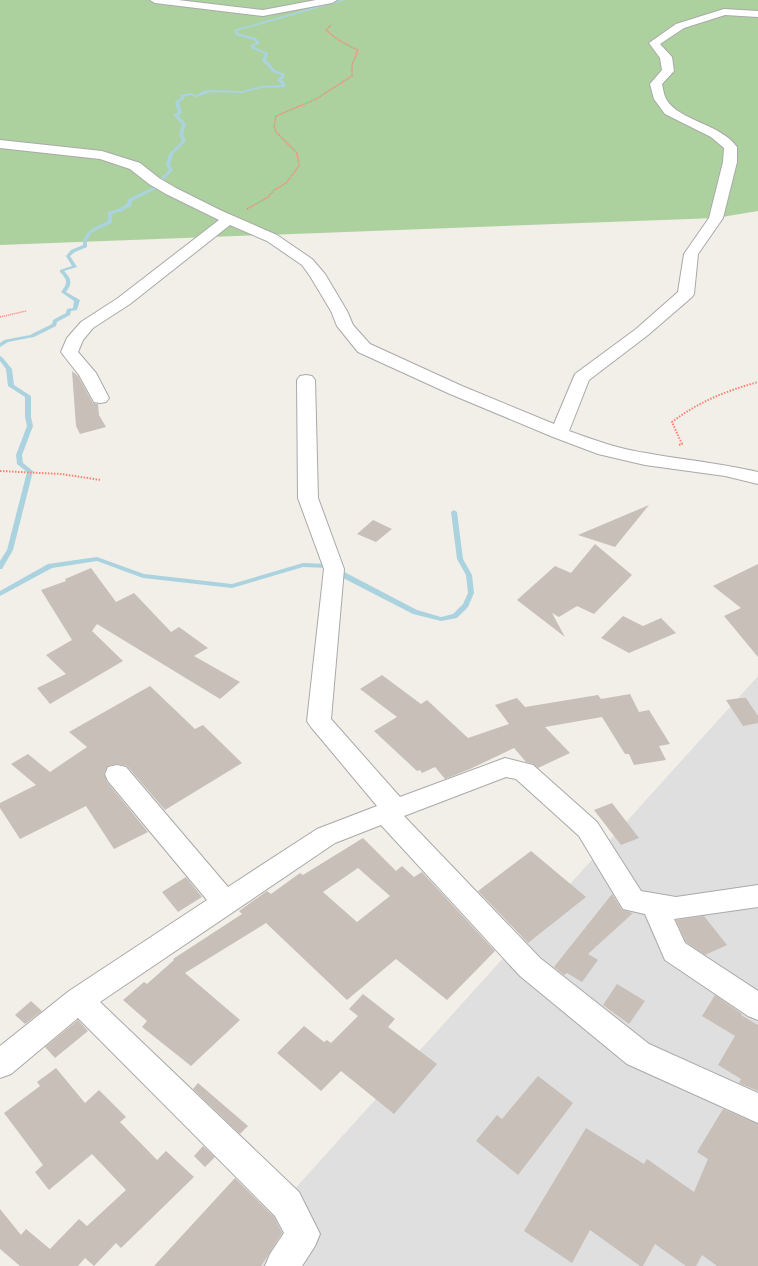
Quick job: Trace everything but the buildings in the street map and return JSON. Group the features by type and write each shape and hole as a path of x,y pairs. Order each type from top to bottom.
{"street":[{"path":"155,0 263,13 332,0"},
{"path":"558,433 569,410 580,378 642,332 686,294 692,254 716,218 730,162 731,147 715,134 669,111 660,99 656,84 668,71 666,57 654,44 680,26 720,9 758,14"},
{"path":"0,144 102,155 135,166 170,191 229,220 272,238 307,262 317,274 339,311 345,326 364,348 456,390 558,433 605,450 645,459 725,470 758,478"},
{"path":"100,398 87,373 70,352 75,338 87,325 124,301 229,220"},
{"path":"306,380 308,498 334,569 319,721 390,811 530,967 638,1054 758,1108"},
{"path":"3,1056 79,1000 326,836 505,767 524,772 588,829 633,901 676,908 758,896"},
{"path":"117,774 226,903"},
{"path":"654,905 675,951 758,1007"},
{"path":"79,1000 287,1204 303,1234 282,1266"}],"path":[{"path":"229,220 268,197 273,191 286,183 299,166 297,153 276,132 274,126 276,116 314,102 331,92 352,76 352,65 358,50 338,41 331,35 326,30 331,25"},
{"path":"0,317 26,311"},
{"path":"645,459 682,444 672,422 687,410 702,401 732,389 758,382"},
{"path":"0,471 61,474 101,480"}],"shaded area":[{"path":"758,676 758,1266 225,1266"}],"green space":[{"path":"0,0 758,0 758,211 716,218 0,245"}],"waterway":[{"path":"163,184 162,179 171,170 168,165 171,154 184,141 181,134 184,124 175,115 180,113 177,102 183,98 181,96 190,94 196,96 211,91 242,92 261,87 284,86 283,82 279,80 284,75 275,72 264,60 267,54 253,48 252,46 258,43 255,39 237,34 235,31 344,0"},
{"path":"0,345 6,341 32,336 54,325 55,321 68,314 69,310 75,309 77,300 63,292 69,282 62,270 75,267 68,256 73,251 85,246 85,241 89,232 110,222 110,213 120,210 129,205 130,200 158,187"},
{"path":"0,358 9,369 11,386 28,396 28,417 30,426 19,455 20,464 30,471 10,550 0,567"},
{"path":"0,594 50,566 97,559 143,576 232,586 303,565 329,566 347,577 415,612 441,619 455,616 466,605 471,593 469,575 460,559 454,512"}]}
